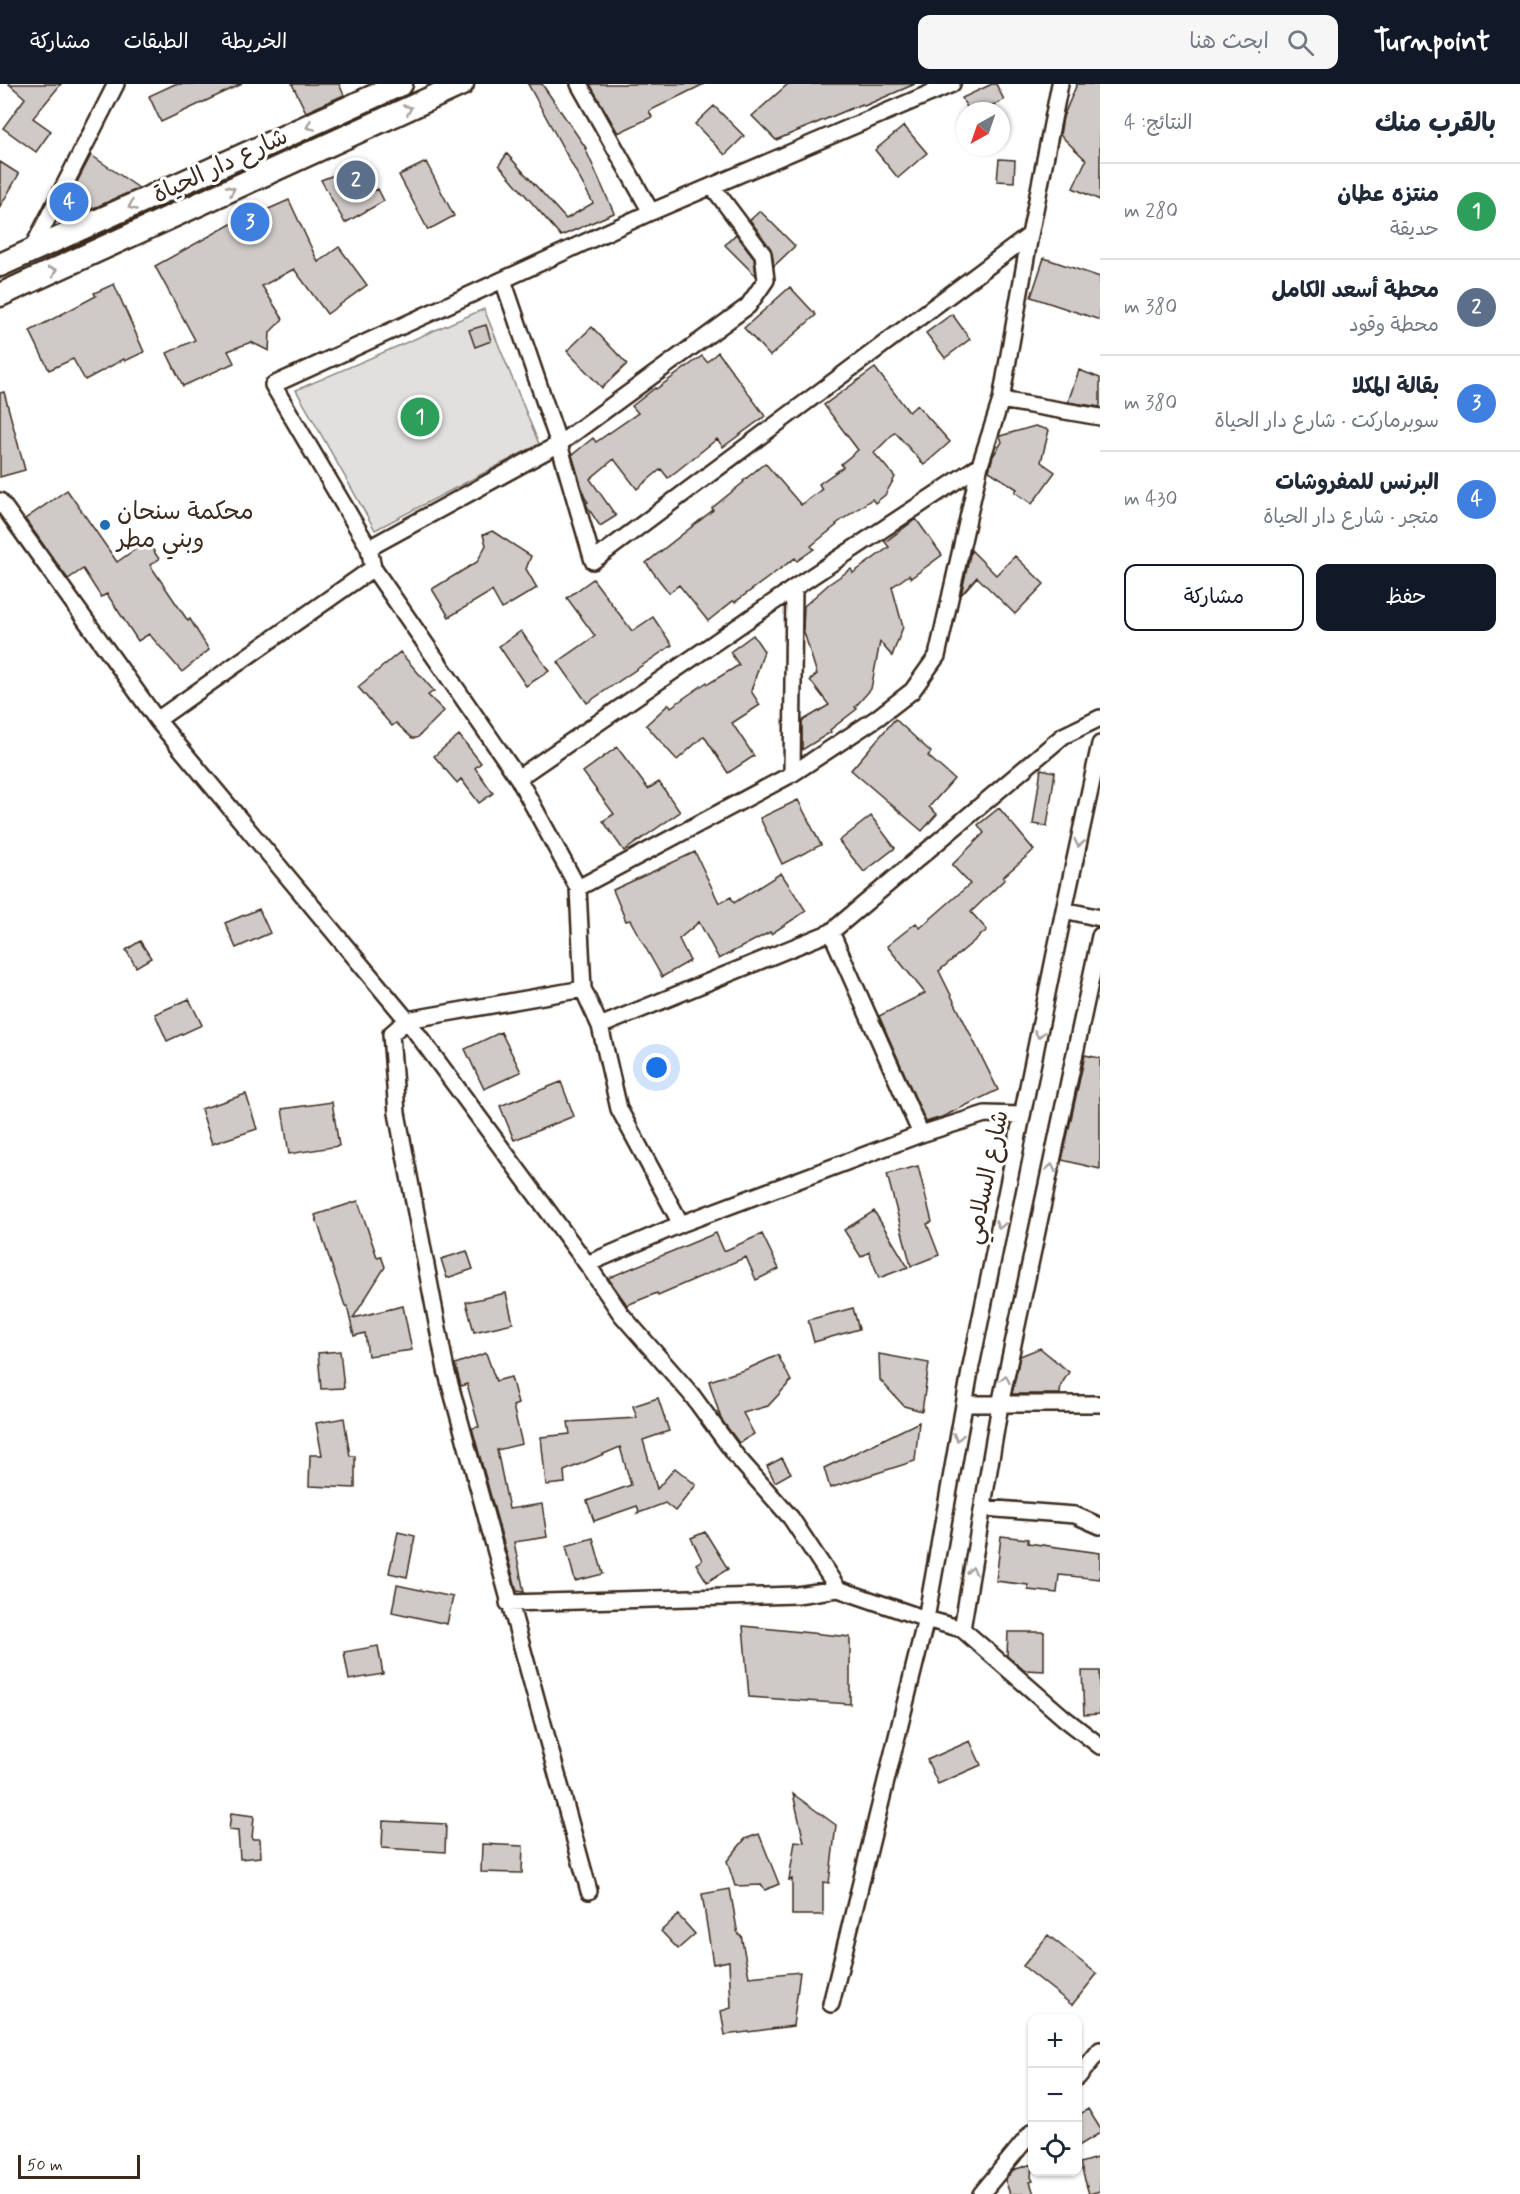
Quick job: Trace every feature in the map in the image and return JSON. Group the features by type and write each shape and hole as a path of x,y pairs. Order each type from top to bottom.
{"main road":[{"name":"شارع دار الحياة","path":"0,265 401,84"},
{"name":"شارع دار الحياة","path":"0,295 462,84"},
{"path":"351,108 361,130"}],"street":[{"path":"31,252 116,84"},
{"path":"579,84 651,212"},
{"path":"681,1224 619,1109 600,1026 583,989 578,888 518,778 373,568 369,548 273,385 651,212 952,84"},
{"path":"578,888 792,774 878,718 912,691 937,656 980,465 1001,400 1060,84"},
{"path":"369,548 559,444 748,306 766,280 763,254 712,186"},
{"path":"503,280 559,444 593,561 1030,235"},
{"path":"1001,400 1100,417"},
{"path":"518,778 794,588 980,465"},
{"path":"0,501 157,720 407,1020 587,1264 621,1314 691,1394 737,1457 791,1518 838,1589"},
{"path":"157,720 373,568"},
{"path":"792,774 794,588"},
{"path":"600,1026 831,932 1063,736 1100,718"},
{"name":"شارع السلامي","path":"831,2004 926,1619 964,1404 1100,744"},
{"path":"1064,910 1100,918"},
{"path":"831,932 921,1134"},
{"path":"962,1629 1000,1405 1100,936"},
{"path":"583,989 407,1020 391,1034 397,1113 446,1370 508,1603 589,1891"},
{"path":"587,1264 681,1224 921,1134 985,1114 1022,1115"},
{"path":"964,1404 1100,1404"},
{"path":"984,1508 1075,1515 1100,1526"},
{"path":"508,1603 796,1595 838,1589 962,1629 1064,1718 1100,1746"},
{"path":"1082,2071 1100,2050"},
{"path":"983,2193 1028,2137"}],"shaded area":[{"path":"484,309 539,444 375,530 296,390"}],"building":[{"path":"9,84 61,84 33,118 51,131 36,152 3,128 25,98"},
{"path":"175,84 242,84 161,122 149,96"},
{"path":"292,84 339,84 344,95 306,112"},
{"path":"528,84 542,84 586,148 614,213 561,236 499,165 507,154 566,219 593,203"},
{"path":"590,84 704,84 649,111 652,117 618,133"},
{"path":"788,84 915,84 776,140 752,116"},
{"path":"996,84 1004,100 964,102 962,98"},
{"path":"1077,84 1100,84 1100,200 1073,188 1086,160 1060,135 1063,117"},
{"path":"714,106 744,136 725,155 695,124"},
{"path":"904,126 927,153 898,178 875,150"},
{"path":"91,155 139,188 60,223 57,221"},
{"path":"999,159 1015,160 1014,182 997,181"},
{"path":"0,162 19,174 0,207"},
{"path":"426,162 454,216 428,230 399,175"},
{"path":"337,174 356,199 378,189 384,201 345,223 321,180"},
{"path":"289,200 318,262 339,247 367,285 327,314 294,269 262,286 283,319 270,332 269,351 251,342 228,351 234,363 183,386 167,353 195,340 155,266 253,212 255,215"},
{"path":"760,211 795,246 774,266 771,249 750,220"},
{"path":"736,234 754,258 756,276 725,245"},
{"path":"1044,258 1100,277 1100,320 1031,297"},
{"path":"114,284 144,352 125,361 124,359 85,380 73,359 49,370 30,331 96,296 94,293"},
{"path":"790,287 816,315 770,356 744,328"},
{"path":"952,314 970,339 945,358 926,333"},
{"path":"486,325 491,341 475,347 469,330"},
{"path":"592,327 627,364 602,388 567,351"},
{"path":"718,352 765,416 723,447 717,439 668,478 661,469 637,489 614,459 590,479 616,516 600,526 586,503 588,502 572,455 593,438 596,442 638,413 632,406 655,388 702,356 707,362"},
{"path":"875,368 909,412 917,405 950,442 924,465 895,432 874,453 895,477 885,495 875,503 872,499 836,524 811,546 814,549 797,561 795,558 708,621 679,585 669,593 646,563 713,510 712,508 765,463 801,505 822,489 819,484 843,467 841,464 858,450 824,405"},
{"path":"1079,370 1100,378 1100,407 1068,402"},
{"path":"4,392 25,470 0,477 0,393"},
{"path":"1035,426 1049,430 1041,462 1055,472 1032,504 1015,492 1017,489 989,471 993,456 1002,442 1000,436"},
{"path":"67,490 117,562 147,541 159,559 150,565 188,621 190,619 209,650 182,672 149,634 138,641 107,594 101,597 83,569 68,579 25,519"},
{"path":"916,519 942,555 911,578 909,575 892,587 903,627 892,656 880,642 871,689 855,707 857,709 830,730 831,732 802,750 802,721 829,705 810,680 817,674 803,629 804,606 829,584 851,569 853,573 889,547 885,542"},
{"path":"492,531 531,556 526,569 537,588 502,609 492,591 449,617 432,589 477,562 486,545 483,535"},
{"path":"971,550 996,575 1015,556 1044,584 1015,614 977,577 961,595"},
{"path":"593,579 632,631 653,617 672,645 587,703 558,662 595,636 567,598"},
{"path":"521,631 549,671 526,686 499,646"},
{"path":"753,635 764,651 751,691 760,705 732,723 754,756 728,773 704,736 677,760 646,725 669,704 671,707 707,682 708,684 739,665 730,652"},
{"path":"400,652 434,691 428,695 444,711 417,738 412,738 396,723 392,726 358,687"},
{"path":"895,719 931,752 928,756 954,779 929,807 937,814 922,831 851,770"},
{"path":"459,735 481,763 475,768 493,793 479,803 461,779 457,783 434,756"},
{"path":"617,747 648,789 659,782 680,812 624,851 603,821 614,814 583,772"},
{"path":"1041,769 1055,772 1047,826 1033,824"},
{"path":"798,800 821,845 782,864 760,818"},
{"path":"999,808 1034,850 1003,877 1005,879 971,912 987,930 939,971 998,1090 942,1117 926,1122 879,1016 925,993 887,946 916,923 920,928 970,884 952,865 984,833 978,825"},
{"path":"871,816 895,848 864,872 839,841"},
{"path":"695,852 719,903 731,897 734,903 781,873 806,911 771,934 770,932 719,959 699,922 679,939 690,961 662,977 630,920 626,921 613,890"},
{"path":"259,909 270,933 236,948 225,923"},
{"path":"140,941 151,958 136,967 126,950"},
{"path":"189,999 202,1025 167,1041 155,1014"},
{"path":"501,1032 521,1072 484,1089 465,1049"},
{"path":"1085,1055 1100,1058 1100,1169 1062,1160"},
{"path":"561,1082 574,1116 514,1140 500,1106"},
{"path":"246,1094 257,1129 212,1144 201,1109"},
{"path":"332,1102 339,1146 289,1154 282,1109"},
{"path":"918,1166 932,1222 927,1224 939,1255 911,1266 887,1174"},
{"path":"358,1201 377,1257 381,1256 385,1267 353,1318 403,1306 412,1350 368,1356 365,1333 354,1336 347,1306 345,1306 315,1215"},
{"path":"874,1211 908,1267 879,1278 869,1252 861,1257 844,1230"},
{"path":"716,1233 724,1251 762,1234 779,1269 756,1280 746,1257 658,1295 657,1293 627,1305 608,1278"},
{"path":"467,1251 473,1269 447,1278 441,1259"},
{"path":"506,1293 513,1323 474,1332 466,1302"},
{"path":"853,1308 859,1329 814,1342 808,1320"},
{"path":"1040,1348 1069,1372 1061,1385 1060,1394 1012,1394 1020,1356"},
{"path":"340,1351 344,1388 321,1389 318,1353"},
{"path":"486,1353 496,1381 511,1377 518,1404 513,1406 522,1444 497,1450 509,1509 542,1504 547,1537 514,1542 524,1592 517,1591 472,1428 479,1427 467,1384 461,1386 455,1364"},
{"path":"879,1354 929,1363 922,1411 904,1406 880,1380"},
{"path":"778,1355 791,1381 768,1406 743,1413 754,1434 739,1443 721,1419 709,1381 747,1369"},
{"path":"658,1398 669,1431 643,1440 657,1489 675,1468 696,1485 675,1511 665,1503 636,1514 639,1511 637,1506 594,1521 587,1501 631,1485 620,1447 564,1471 565,1483 546,1485 541,1437 570,1434 568,1422 637,1418 633,1406"},
{"path":"344,1418 350,1456 355,1456 355,1488 309,1486 310,1455 322,1455 316,1423"},
{"path":"919,1422 915,1461 830,1488 824,1468"},
{"path":"782,1458 791,1473 775,1482 767,1466"},
{"path":"398,1532 415,1536 407,1577 389,1573"},
{"path":"705,1532 728,1569 707,1582 696,1564 702,1560 691,1538"},
{"path":"1001,1536 1028,1539 1028,1543 1100,1553 1100,1579 1059,1575 1057,1593 1028,1590 1028,1585 996,1581"},
{"path":"593,1538 603,1574 575,1581 566,1546"},
{"path":"397,1585 453,1597 447,1624 392,1612"},
{"path":"743,1626 850,1637 850,1704 749,1697"},
{"path":"1008,1632 1044,1632 1044,1671 1024,1670 1007,1656"},
{"path":"378,1646 383,1674 349,1680 344,1652"},
{"path":"1082,1671 1100,1671 1100,1714 1084,1715"},
{"path":"970,1741 981,1765 938,1784 927,1760"},
{"path":"793,1794 836,1825 829,1883 823,1882 823,1915 792,1915 792,1879 789,1880 795,1841 804,1842"},
{"path":"231,1813 254,1816 252,1839 260,1839 261,1857 240,1859 238,1831 229,1830"},
{"path":"383,1821 446,1824 445,1852 382,1848"},
{"path":"759,1834 779,1884 765,1890 762,1885 735,1886 727,1861 745,1839"},
{"path":"482,1844 523,1846 522,1873 481,1872"},
{"path":"730,1889 738,1935 741,1935 749,1977 800,1972 793,2026 725,2035 721,2011 731,2008 729,1961 713,1964 702,1894"},
{"path":"678,1915 695,1934 678,1949 661,1931"},
{"path":"1048,1935 1097,1974 1072,2005 1023,1966"},
{"path":"1088,2109 1100,2128 1100,2133 1082,2144 1082,2122 1082,2113"},
{"path":"1100,2157 1100,2191 1089,2194 1082,2162"},
{"path":"1028,2165 1028,2176 1031,2176 1033,2181 1030,2182 1034,2194 1010,2194 1005,2180 1013,2170"}],"place":[{"name":"محطة أسعد الكامل","path":"356,180"},
{"name":"البرنس للمفروشات","path":"69,202"},
{"name":"بقالة المكلا","path":"250,222"},
{"name":"منتزه عطان","path":"420,417"},
{"name":"محكمة سنحان وبني مطر","path":"105,525"}]}
